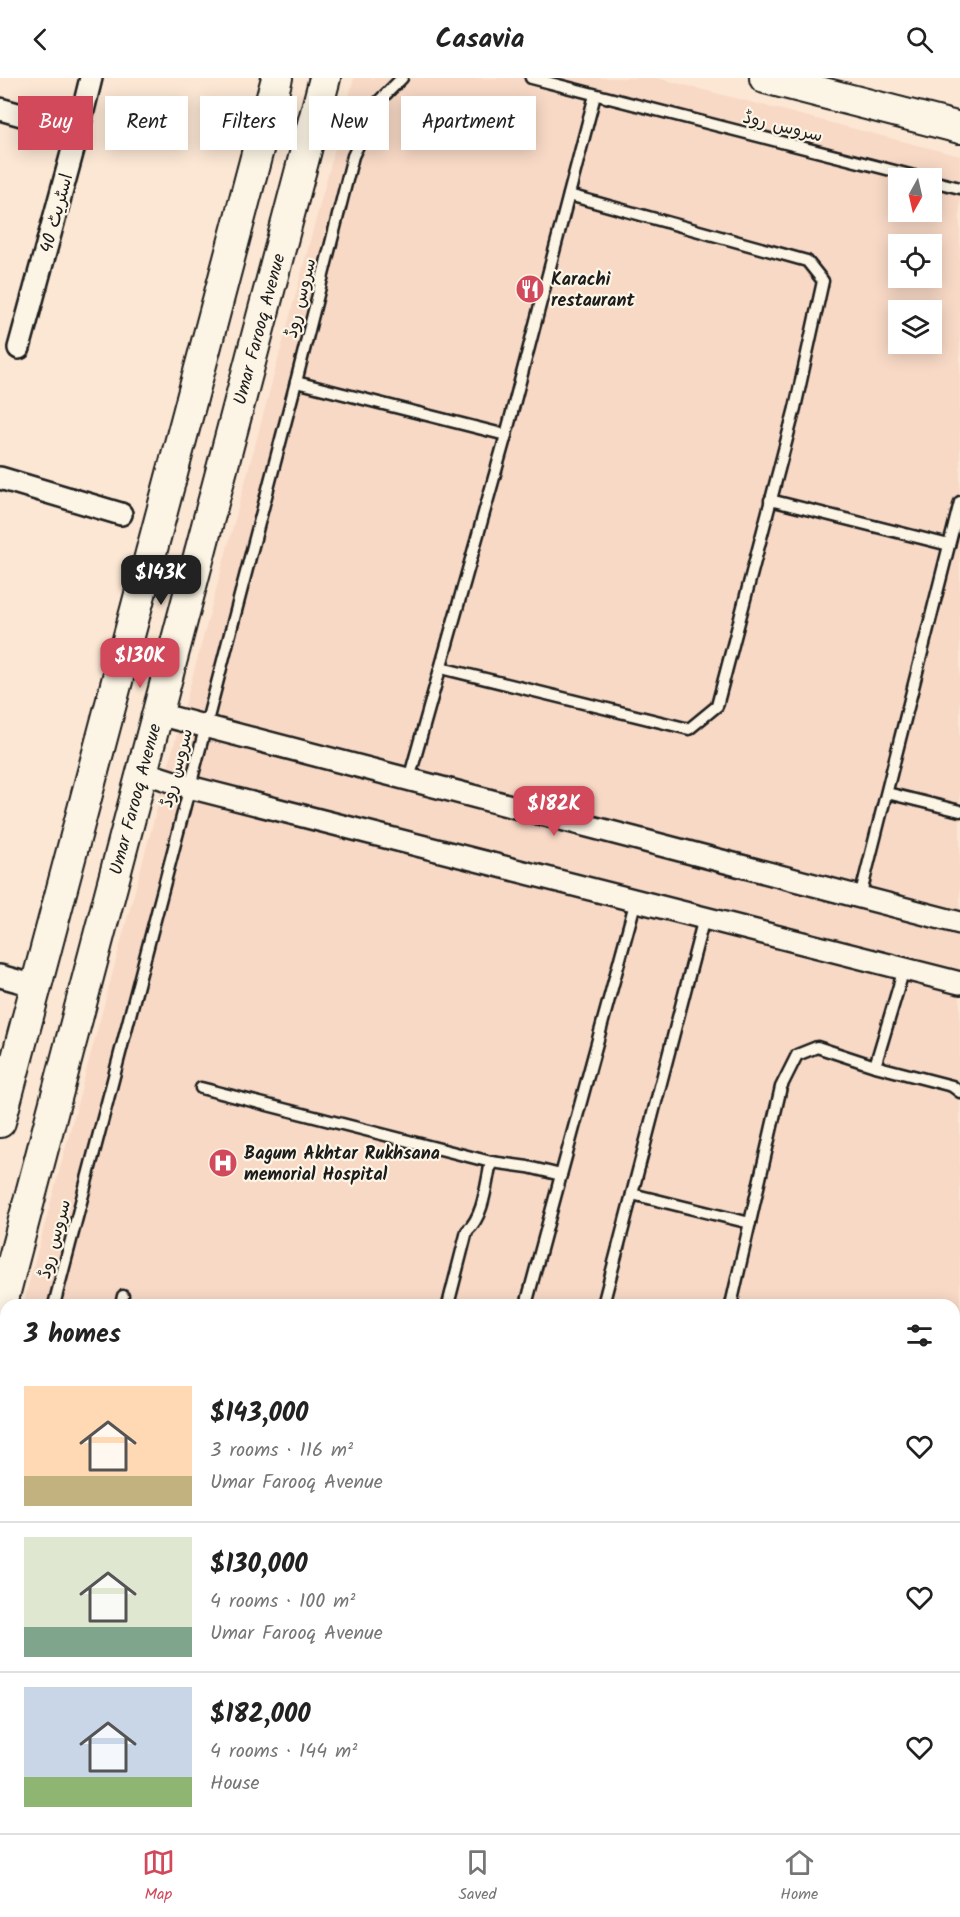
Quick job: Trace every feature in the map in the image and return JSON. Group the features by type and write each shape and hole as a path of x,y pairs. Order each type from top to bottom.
{"main road":[{"path":"0,1122 277,78"},
{"name":"Umar Farooq Avenue","path":"3,1299 325,78"},
{"path":"765,78 960,128"}],"street":[{"name":"اسٹریٹ 40","path":"87,96 91,78"},
{"path":"0,109 18,114"},
{"name":"اسٹریٹ 40","path":"20,348 73,150"},
{"path":"0,478 121,514"},
{"path":"158,714 960,923"},
{"path":"142,772 189,787 960,983"},
{"path":"0,976 36,986"}],"lane":[{"name":"سروس روڈ","path":"56,1299 353,156 380,100 402,78"},
{"name":"سروس روڈ","path":"531,78 888,169"},
{"path":"410,779 506,435 596,94"},
{"path":"942,184 960,188"},
{"path":"441,668 689,729 717,706 795,408 823,281 807,261 569,195"},
{"path":"296,382 506,435"},
{"path":"770,500 949,545"},
{"path":"860,897 960,502"},
{"path":"887,793 960,811"},
{"path":"528,1299 636,900"},
{"path":"605,1299 704,918"},
{"path":"875,1066 904,969"},
{"path":"732,1299 781,1087 797,1055 817,1047 875,1066 952,1086 960,1092"},
{"path":"201,1088 492,1162 561,1175"},
{"path":"450,1299 467,1231 474,1225 478,1215 492,1162"},
{"path":"632,1194 750,1223"}],"shaded area":[{"path":"354,78 657,78 960,156 960,1299 25,1299 335,150 389,150 389,96 349,96"}],"place":[{"name":"Karachi restaurant","path":"530,289"},
{"name":"Bagum Akhtar Rukhsana memorial Hospital","path":"223,1163"}]}
